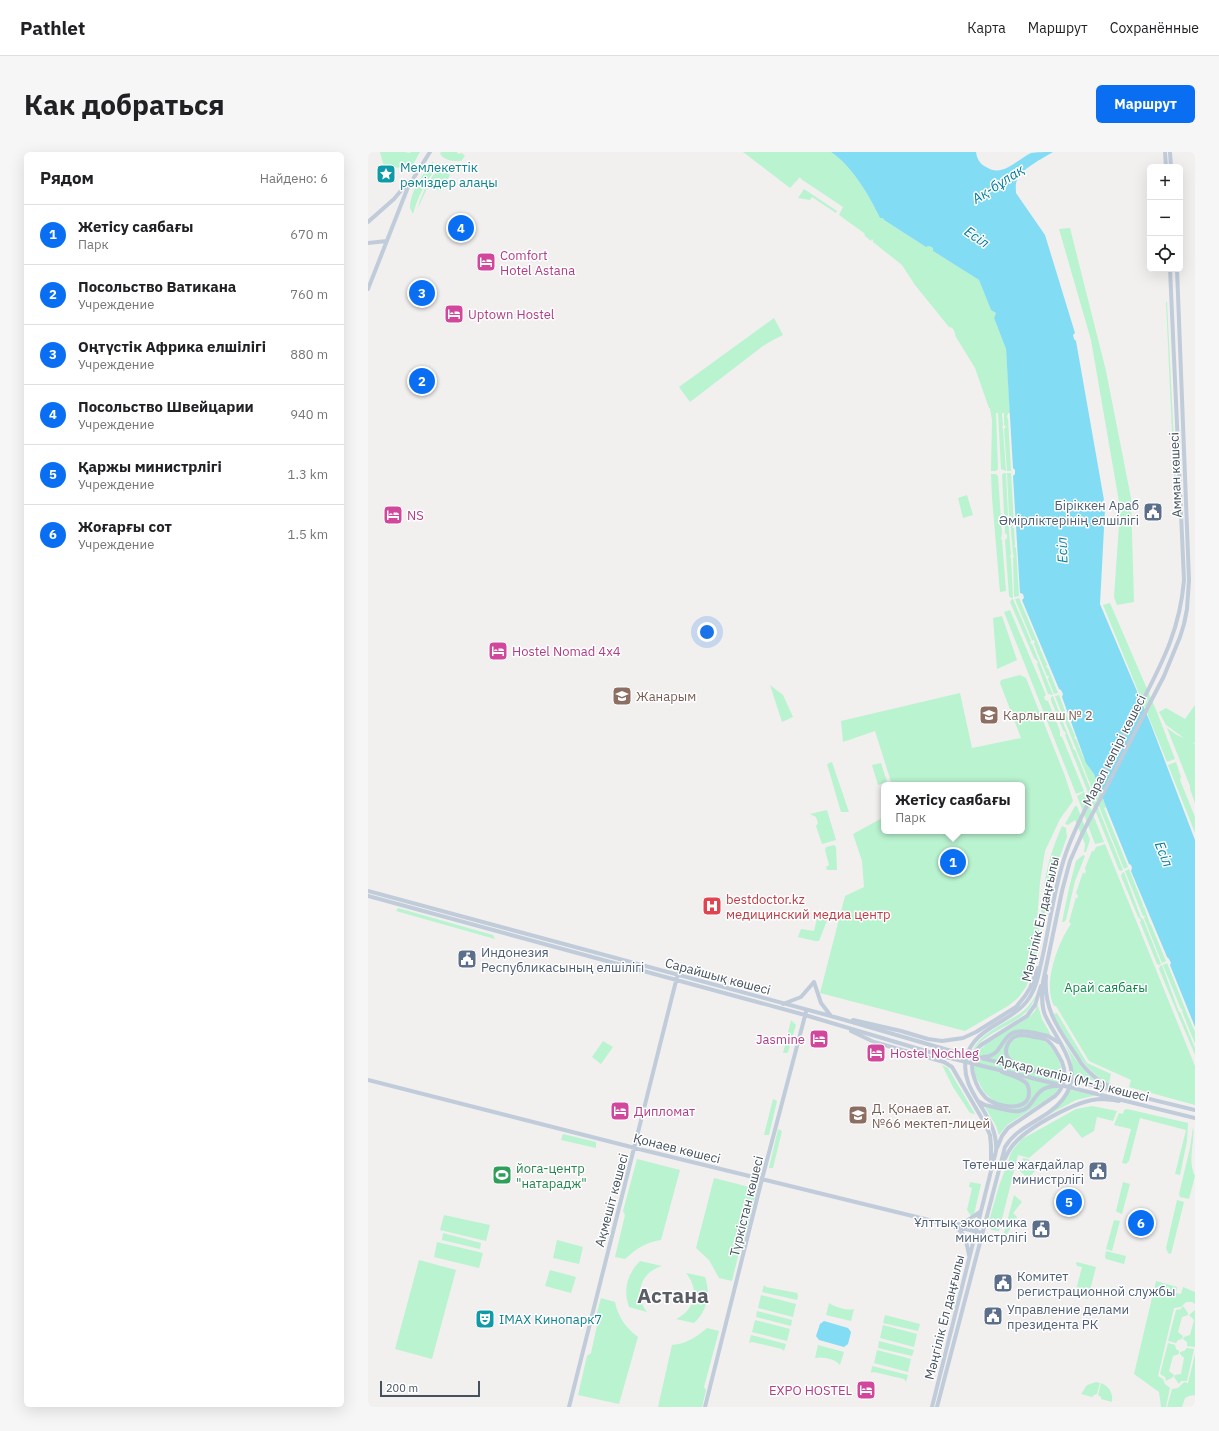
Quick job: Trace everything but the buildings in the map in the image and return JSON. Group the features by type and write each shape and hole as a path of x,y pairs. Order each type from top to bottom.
{"main road":[{"path":"368,290 408,187 430,152"},
{"path":"1165,152 1166,164"},
{"path":"1170,152 1171,164"},
{"path":"368,222 394,199 417,172"},
{"path":"368,243 387,241"},
{"name":"Амман көшесі","path":"1161,666 1173,637 1182,601 1184,580 1170,272"},
{"name":"Амман көшесі","path":"1164,676 1180,637 1187,609 1189,593 1177,272"},
{"name":"Марал көпірі көшесі","path":"1078,822 1161,666"},
{"name":"Марал көпірі көшесі","path":"1082,834 1164,676"},
{"name":"Мәңгілік Ел даңғылы","path":"932,1407 991,1166 996,1152 996,1136 975,1098 965,1074 965,1065 968,1052 973,1042 980,1035 1018,1011 1028,1002 1037,983 1061,870 1078,822"},
{"name":"Мәңгілік Ел даңғылы","path":"937,1407 1005,1147 1013,1136 1054,1109 1066,1094 1071,1077 1071,1068 1068,1057 1045,1014 1042,998 1043,982 1066,875 1082,834"},
{"name":"Сарайшық көшесі","path":"368,891 523,932 677,977 806,1012 838,1018 948,1050"},
{"name":"Сарайшық көшесі","path":"368,896 481,927 783,1004 818,1018 886,1040 946,1057"},
{"path":"420,910 467,921 470,918"},
{"path":"481,927 484,923 516,932 523,932"},
{"path":"1048,957 1046,997 1047,1004 1055,1021 1087,1070 1098,1080 1130,1094"},
{"path":"838,1018 863,1022 928,1039 942,1041 963,1038 976,1032 1016,1007 1030,988 1042,959"},
{"name":"Ақмешіт көшесі","path":"569,1407 677,977"},
{"path":"783,1004 801,997 814,982 821,1003 831,1017"},
{"path":"988,1067 1023,1081 1029,1089 1028,1098 1024,1104 1015,1107 997,1103 986,1098 975,1079 972,1069 973,1056 981,1045 1027,1016 1035,1005 1043,982"},
{"name":"Түркістан көшесі","path":"706,1407 762,1179 806,1012"},
{"path":"803,1023 808,1019 818,1018"},
{"path":"838,1024 874,1042 944,1062 952,1067 990,1135 991,1166"},
{"path":"971,1056 985,1057 992,1055 998,1050 1008,1036 1016,1031 1035,1033 1052,1038 1062,1045"},
{"path":"996,1152 1002,1136 1008,1128 1058,1093 1061,1088 1064,1073 1061,1061 1050,1043 1040,1038 1025,1036 1018,1036 1010,1040 1008,1043 1007,1053 1012,1062 1046,1074"},
{"name":"Арқар көпірі (М-1) көшесі","path":"948,1050 1195,1110"},
{"name":"Арқар көпірі (М-1) көшесі","path":"946,1057 1195,1118"},
{"name":"Қонаев көшесі","path":"368,1080 635,1148 982,1233"},
{"path":"975,1098 985,1105 1018,1111 1023,1110 1028,1106 1041,1090 1049,1086 1074,1088"},
{"path":"997,1174 1008,1152 1019,1139 1069,1108 1100,1099 1128,1101"},
{"path":"952,1226 964,1223 980,1211"},
{"path":"952,1226 959,1230 964,1237 969,1256"}],"green space":[{"path":"380,152 420,152 411,168 384,167"},
{"path":"441,152 457,152 458,154 462,153 465,156 461,161 452,161 442,156 440,154"},
{"path":"743,152 831,152 853,173 871,200 880,218 883,218 926,247 929,246 933,248 933,251 979,280 991,310 996,313 994,318 1006,349 1010,413 1008,413 1007,417 1011,471 1007,471 1004,429 1006,427 1004,425 1004,413 1002,413 1002,427 1006,471 1001,469 998,413 996,413 998,469 996,471 991,471 991,409 989,408 975,368 956,337 953,329 949,327 915,285 902,265 873,242 872,239 871,241 865,236 864,233 839,215 843,207 800,177 790,188"},
{"path":"433,161 434,169 431,170 432,174 421,193 413,214 410,208 412,195 425,171"},
{"path":"444,167 444,170 450,175 441,191 428,186 418,208 428,183 436,173 435,170"},
{"path":"804,189 837,211 836,213 812,197 810,200 798,198"},
{"path":"1070,228 1106,371 1131,498 1134,602 1117,605 1114,597 1120,510 1091,340 1059,229"},
{"path":"1167,302 1177,502 1175,498"},
{"path":"774,318 783,335 763,346 690,402 679,387"},
{"path":"1006,473 1007,518 1011,555 1013,598 1009,596 1005,540 1007,535 1005,533 1002,475"},
{"path":"1007,473 1011,473 1014,525 1012,527 1014,528 1014,546 1016,548 1019,596 1014,597 1014,556 1011,517 1009,516"},
{"path":"991,474 996,474 998,476 1002,534 1001,539 1006,591 1000,592 992,498"},
{"path":"967,495 973,515 963,518 958,498"},
{"path":"1019,598 1047,665 1046,667 1048,668 1058,693 1054,694 1048,679 1049,676 1047,676 1034,644 1035,641 1032,640 1015,599"},
{"path":"1012,599 1053,695 1048,694 1037,664 1038,662 1034,658 1010,602"},
{"path":"1110,603 1157,712 1175,759 1167,762 1103,605"},
{"path":"1010,610 1046,695 1044,697 1045,700 1048,701 1060,731 1060,736 1062,737 1084,791 1076,794 1004,612"},
{"path":"1002,616 1017,660 997,669 993,618"},
{"path":"1020,675 1026,678 1065,776 1073,801 1060,819 1045,851 1040,882 1037,921 1040,936 1034,966 1026,987 1018,998 1008,1006 965,1031 820,993 845,896 864,887 862,861 853,834 881,819 881,834 1025,834 1025,782 891,782 875,731 843,742 841,721 960,693 972,748 1021,738 1000,683 1001,680"},
{"path":"770,685 783,695 793,717 782,722"},
{"path":"1059,695 1068,719 1067,721 1069,722 1075,736 1074,738 1076,739 1084,759 1086,758 1086,763 1094,774 1106,807 1104,808 1128,867 1124,869 1055,696"},
{"path":"1053,696 1059,712 1058,714 1060,715 1073,749 1075,750 1123,870 1121,871 1119,870 1065,735 1066,733 1063,730 1051,700 1051,697"},
{"path":"1195,705 1195,743 1192,742 1195,744 1195,803 1190,786 1167,728 1184,738 1166,725 1159,712 1166,708 1185,719"},
{"path":"832,762 849,812 841,812 827,764"},
{"path":"1176,762 1181,777 1180,780 1195,817 1195,833 1168,765"},
{"path":"881,763 887,782 881,782 881,784 878,785 872,765"},
{"path":"1084,792 1104,842 1095,844 1077,796"},
{"path":"1075,806 1077,806 1090,840 1086,852 1084,852 1085,844 1075,820 1068,825 1065,824"},
{"path":"827,810 836,840 822,844 816,826 818,823 816,817 810,814"},
{"path":"1062,826 1066,828 1067,837 1051,880 1043,919 1041,917 1043,892 1047,871"},
{"name":"Арай саябағы","path":"1105,844 1195,1066 1195,1105 1129,1087 1131,1080 1089,1061 1056,1006 1054,1006 1050,986 1051,974 1057,951 1066,931 1071,924 1069,922 1076,897 1077,899 1078,896 1076,893 1083,872 1084,874 1086,872 1085,868 1092,851 1094,851 1096,847"},
{"path":"834,845 836,847 837,870 827,870 826,867 829,865 825,850 826,847"},
{"path":"1083,855 1085,856 1075,881 1066,920 1062,922 1076,861"},
{"path":"1129,869 1166,961 1162,963 1144,918 1145,916 1143,916 1125,871"},
{"path":"1124,872 1141,918 1143,919 1161,964 1159,965 1157,964 1140,922 1141,920 1138,917 1121,876"},
{"path":"398,908 493,935 495,939 396,911"},
{"path":"818,914 828,918 819,941 798,937 801,929 814,931"},
{"path":"1167,963 1195,1032 1195,1044 1182,1011 1183,1010 1181,1009 1163,965"},
{"path":"1162,965 1179,1012 1195,1048 1195,1055 1159,969"},
{"path":"1036,995 1029,1009 1015,1020 984,1039 972,1053 980,1040 1024,1010"},
{"path":"1037,1003 1042,1019 1051,1035 1033,1031 1054,1051 1062,1070 1061,1083 1053,1095 1007,1125 999,1135 996,1126 985,1107 1005,1111 984,1092 975,1075 975,1058 986,1044 1029,1017 1035,1011"},
{"path":"1057,1013 1087,1063 1111,1074 1109,1083 1091,1071 1076,1053 1053,1014"},
{"path":"791,1020 796,1025 788,1052 783,1053"},
{"path":"603,1041 613,1047 601,1064 592,1057"},
{"path":"1065,1044 1084,1070 1099,1082 1073,1075 1071,1058"},
{"path":"942,1065 948,1068 975,1114 970,1113 953,1087"},
{"path":"1070,1090 1097,1095 1076,1100 1048,1115 1060,1105"},
{"path":"773,1099 777,1101 769,1135 764,1135"},
{"path":"1092,1106 1117,1111 1113,1121 1097,1117 1094,1131 1082,1138 1070,1123 1029,1158 1018,1155 999,1231 991,1230 989,1221 999,1186 1014,1148 1022,1139 1076,1109"},
{"path":"1127,1109 1188,1123 1187,1141 1180,1175 1175,1174 1186,1130 1140,1118 1129,1161 1126,1164 1122,1163 1131,1129 1114,1125 1119,1113 1123,1114 1124,1110"},
{"path":"1193,1127 1191,1158 1195,1176 1189,1199 1180,1197 1179,1194 1190,1148"},
{"path":"778,1129 782,1131 773,1168 769,1168"},
{"path":"563,1134 596,1142 596,1148 561,1140"},
{"path":"1023,1158 1028,1159 1038,1168 1028,1178 1020,1171"},
{"path":"637,1159 680,1170 661,1240 642,1246 625,1259 615,1257 625,1215 623,1211"},
{"path":"714,1178 757,1189 745,1238 742,1240 732,1281 719,1278 709,1260 696,1248"},
{"path":"970,1182 981,1184 973,1219 967,1210 972,1188 969,1187"},
{"path":"1123,1182 1130,1184 1122,1214 1116,1211"},
{"path":"1014,1195 1022,1202 1013,1213 1017,1217 1007,1234 1004,1233"},
{"path":"1177,1200 1184,1202 1171,1254 1168,1253 1166,1248"},
{"path":"444,1215 490,1225 486,1241 440,1230"},
{"path":"1114,1220 1120,1221 1112,1251 1106,1249"},
{"path":"443,1233 481,1243 480,1249 442,1240"},
{"path":"557,1240 583,1247 579,1264 553,1258"},
{"path":"437,1242 483,1253 479,1268 434,1257"},
{"path":"1106,1251 1126,1256 1124,1264 1106,1259"},
{"path":"419,1260 456,1270 432,1359 395,1349"},
{"path":"640,1261 662,1266 649,1273 641,1284 640,1298 647,1312 629,1307 626,1294 629,1277"},
{"path":"1077,1262 1096,1267 1087,1299 1076,1290 1082,1267 1077,1266"},
{"path":"550,1270 576,1277 571,1293 545,1286"},
{"path":"686,1273 705,1277 707,1283 707,1302 702,1313 694,1323 676,1319 688,1310 693,1299 693,1286"},
{"path":"1156,1281 1177,1287 1176,1293 1181,1294 1183,1287 1195,1292 1195,1304 1192,1302 1186,1302 1181,1307 1174,1308 1158,1376 1163,1379 1165,1384 1170,1388 1166,1407 1161,1407 1159,1392 1134,1374"},
{"path":"764,1285 766,1287 797,1293 797,1300 762,1292"},
{"path":"761,1295 796,1304 793,1317 758,1308"},
{"path":"601,1298 615,1302 618,1313 623,1322 638,1337 619,1404 578,1395 587,1356 591,1353 598,1321 596,1316"},
{"path":"829,1303 841,1308 854,1309 851,1321 826,1315"},
{"path":"1183,1306 1188,1315 1182,1317 1178,1332 1183,1336 1182,1339 1178,1340 1176,1343 1168,1341 1176,1310 1181,1309"},
{"path":"1195,1310 1195,1347 1187,1346 1187,1342 1183,1339 1184,1337 1190,1335 1194,1320 1189,1315"},
{"path":"757,1311 792,1320 791,1326 756,1317"},
{"path":"885,1315 920,1324 918,1331 883,1323"},
{"path":"755,1320 790,1329 787,1341 752,1332"},
{"path":"883,1325 917,1334 914,1347 880,1338"},
{"path":"707,1328 719,1331 704,1387 706,1390 702,1407 658,1407 672,1345 691,1340"},
{"path":"751,1335 786,1344 784,1351 782,1349 752,1342 749,1343"},
{"path":"879,1341 914,1350 912,1356 878,1348"},
{"path":"1168,1343 1175,1345 1176,1349 1179,1351 1179,1354 1173,1356 1169,1371 1174,1375 1166,1381 1165,1377 1160,1374"},
{"path":"818,1345 844,1352 840,1365 829,1358 815,1358"},
{"path":"1187,1348 1194,1349 1187,1381 1181,1381 1179,1384 1174,1377 1175,1375 1181,1374 1184,1358 1180,1352"},
{"path":"877,1350 911,1359 908,1372 874,1363"},
{"path":"1195,1354 1195,1395 1185,1398 1182,1407 1167,1407 1172,1389 1178,1388 1184,1382 1188,1383"},
{"path":"872,1366 908,1375 906,1382 904,1379 874,1372 871,1373"},
{"path":"1096,1382 1100,1383 1097,1394 1092,1397 1081,1394 1087,1385"},
{"path":"1101,1383 1107,1386 1110,1391 1112,1402 1101,1399 1098,1395"}],"water":[{"path":"831,152 976,152 980,163 992,170 998,170 1009,167 1031,153 1053,152 1032,164 1022,172 1016,182 1016,193 1045,235 1075,333 1073,335 1076,341 1104,500 1102,502 1105,509 1100,604 1150,722 1195,840 1195,1027 1170,965 1171,963 1167,957 1131,871 1131,865 1129,864 1094,774 1086,763 1062,697 1063,694 1059,689 1022,600 1024,598 1023,594 1020,593 1013,476 1015,474 1015,470 1013,468 1006,349 994,318 996,313 991,310 979,280 933,251 933,248 929,246 926,247 883,218 880,218 871,200 853,173"},
{"path":"824,1321 848,1328 851,1332 848,1344 844,1347 819,1340 816,1336 820,1324"}],"place":[{"name":"Мемлекеттік рәміздер алаңы","path":"386,174"},
{"name":"Посольство Швейцарии","path":"461,228"},
{"name":"Comfort Hotel Astana","path":"486,262"},
{"name":"Оңтүстік Африка елшілігі","path":"422,293"},
{"name":"Uptown Hostel","path":"454,314"},
{"name":"Посольство Ватикана","path":"422,381"},
{"name":"Біріккен Араб Әмірліктерінің елшілігі","path":"1153,512"},
{"name":"NS","path":"393,515"},
{"name":"Hostel Nomad 4x4","path":"498,651"},
{"name":"Жанарым","path":"622,696"},
{"name":"Карлыгаш № 2","path":"989,715"},
{"name":"Жетісу саябағы","path":"953,862"},
{"name":"bestdoctor.kz медицинский медиа центр","path":"712,906"},
{"name":"Индонезия Республикасының елшілігі","path":"467,959"},
{"name":"Jasmine","path":"819,1039"},
{"name":"Hostel Nochleg","path":"876,1053"},
{"name":"Дипломат","path":"620,1111"},
{"name":"Д. Қонаев ат. №66 мектеп-лицей","path":"858,1115"},
{"name":"Төтенше жағдайлар министрлігі","path":"1098,1171"},
{"name":"йога-центр \"натарадж\"","path":"502,1175"},
{"name":"Қаржы министрлігі","path":"1069,1202"},
{"name":"Жоғарғы сот","path":"1141,1223"},
{"name":"Ұлттық экономика министрлігі","path":"1041,1229"},
{"name":"Комитет регистрационной службы","path":"1003,1283"},
{"name":"Управление делами президента РК","path":"993,1316"},
{"name":"IMAX Кинопарк7","path":"485,1319"},
{"name":"EXPO HOSTEL","path":"866,1390"}],"district":[{"name":"Астана","path":"673,1296"}],"water label":[{"name":"Ақ-бұлақ","path":"998,184"},
{"name":"Есіл","path":"977,237"},
{"name":"Есіл","path":"1062,550"},
{"name":"Есіл","path":"1164,854"}]}
